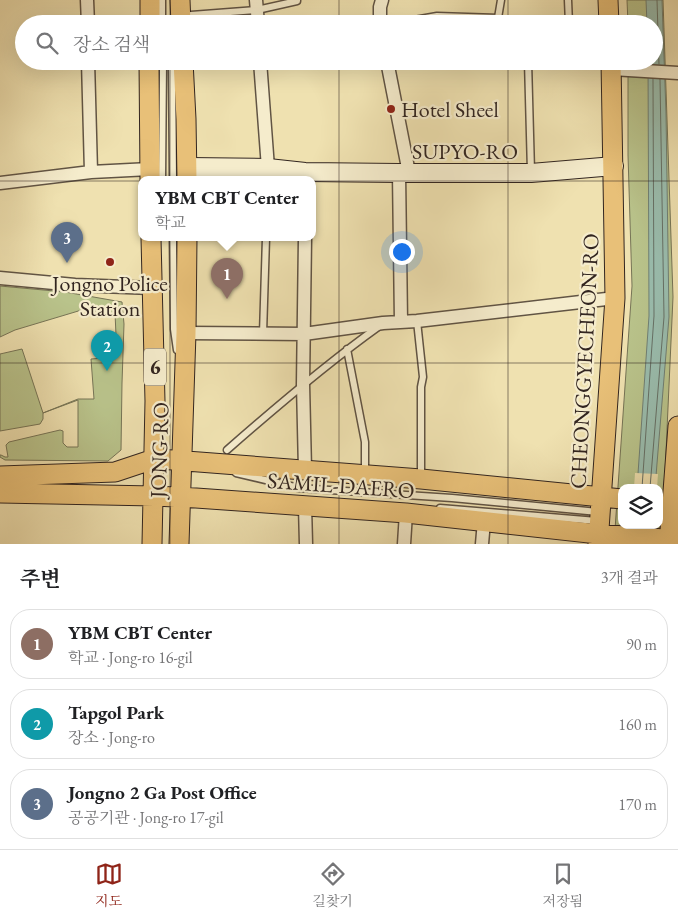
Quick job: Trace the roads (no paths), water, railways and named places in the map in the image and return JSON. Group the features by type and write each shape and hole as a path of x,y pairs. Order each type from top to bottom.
{"main road":[{"path":"150,0 150,15"},
{"path":"180,0 184,15"},
{"path":"608,0 609,15"},
{"path":"149,70 154,176"},
{"path":"183,70 186,174"},
{"name":"CHEONGGYECHEON-RO","path":"606,518 615,298 612,70"},
{"name":"JONG-RO","path":"179,544 181,460 185,401 186,241"},
{"name":"JONG-RO","path":"152,544 155,401 152,285 155,242"},
{"path":"668,540 667,503 678,435"},
{"name":"SAMIL-DAERO","path":"0,476 115,472 154,459 421,479 606,518 668,540"},
{"name":"SAMIL-DAERO","path":"0,493 181,497 406,512 484,521 606,518"}],"street":[{"path":"87,0 88,15"},
{"path":"380,15 382,0"},
{"path":"88,70 91,172"},
{"path":"261,70 268,171"},
{"path":"388,70 404,173"},
{"path":"659,70 678,72"},
{"name":"SUPYO-RO","path":"186,174 268,171 305,176 404,173 531,174 614,166"},
{"path":"0,183 91,172 141,176"},
{"name":"SUPYO-RO","path":"401,322 404,173"},
{"path":"304,334 305,241"},
{"path":"0,278 75,285 152,285"},
{"path":"186,333 304,334 383,323 417,321 615,298"},
{"name":"SAMIL-DAERO","path":"304,334 305,470"},
{"path":"305,506 306,544"},
{"path":"404,544 406,512"},
{"path":"482,544 484,521"}],"lane":[{"path":"162,0 162,15"},
{"path":"209,15 256,5 297,2 296,0"},
{"path":"498,15 501,0"},
{"path":"568,0 569,15"},
{"path":"154,176 162,70"},
{"path":"172,70 173,176"},
{"name":"SUPYO-RO","path":"528,70 531,174"},
{"path":"173,241 174,329 185,401"},
{"path":"263,334 266,241"},
{"name":"SAMIL-DAERO","path":"417,321 423,377 421,387 421,479"},
{"path":"227,450 303,384 383,323"},
{"name":"SAMIL-DAERO","path":"347,349 365,442 365,475"},
{"path":"181,460 300,488 452,498 606,518"},
{"path":"154,496 159,525"},
{"path":"280,504 308,500 364,503"},
{"path":"430,507 606,518"}],"water":[{"path":"646,0 662,0 663,15 647,15"},
{"path":"663,28 669,317 655,484 637,484 649,316 648,70 663,70"}],"place":[{"name":"Hotel Sheel","path":"391,109"},
{"name":"Jongno Police Station","path":"110,262"},
{"name":"Jongno 2 Ga Post Office","path":"67,263"},
{"name":"YBM CBT Center","path":"227,299"},
{"name":"Tapgol Park","path":"107,371"}]}
